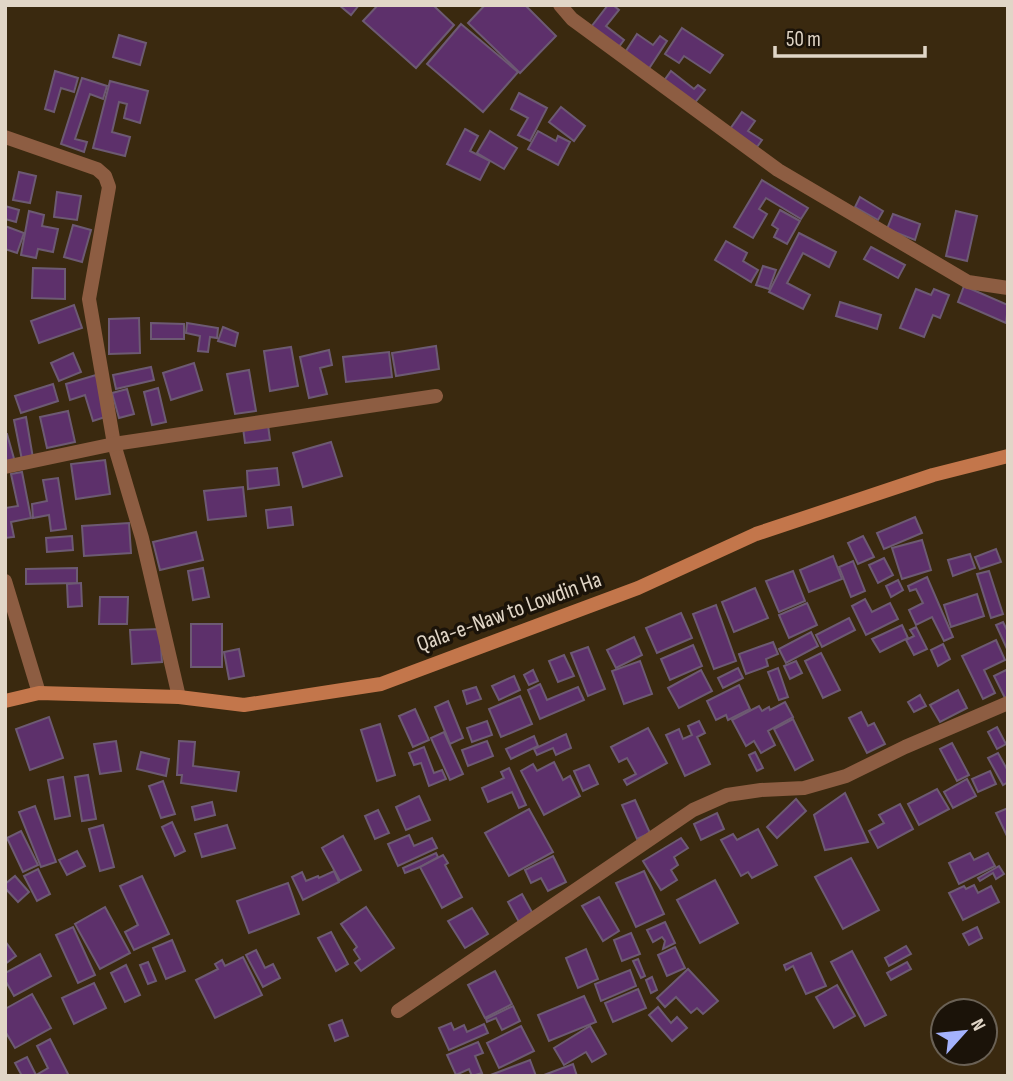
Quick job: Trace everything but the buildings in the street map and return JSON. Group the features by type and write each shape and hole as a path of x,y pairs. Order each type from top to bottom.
{"main road":[{"name":"Qala-e-Naw to Lowdin Ha","path":"5,701 39,693 179,697 244,705 381,684 638,588 756,534 933,475 1008,456"}],"street":[{"path":"560,5 572,19 778,170 968,282 1008,288"},
{"path":"5,137 97,169 105,176 109,187 89,299 114,444 142,538 179,697"},
{"path":"5,467 114,444 436,396"},
{"path":"5,581 39,693"},
{"path":"398,1011 692,810 727,795 804,788 846,776 905,747 1008,703"}]}
